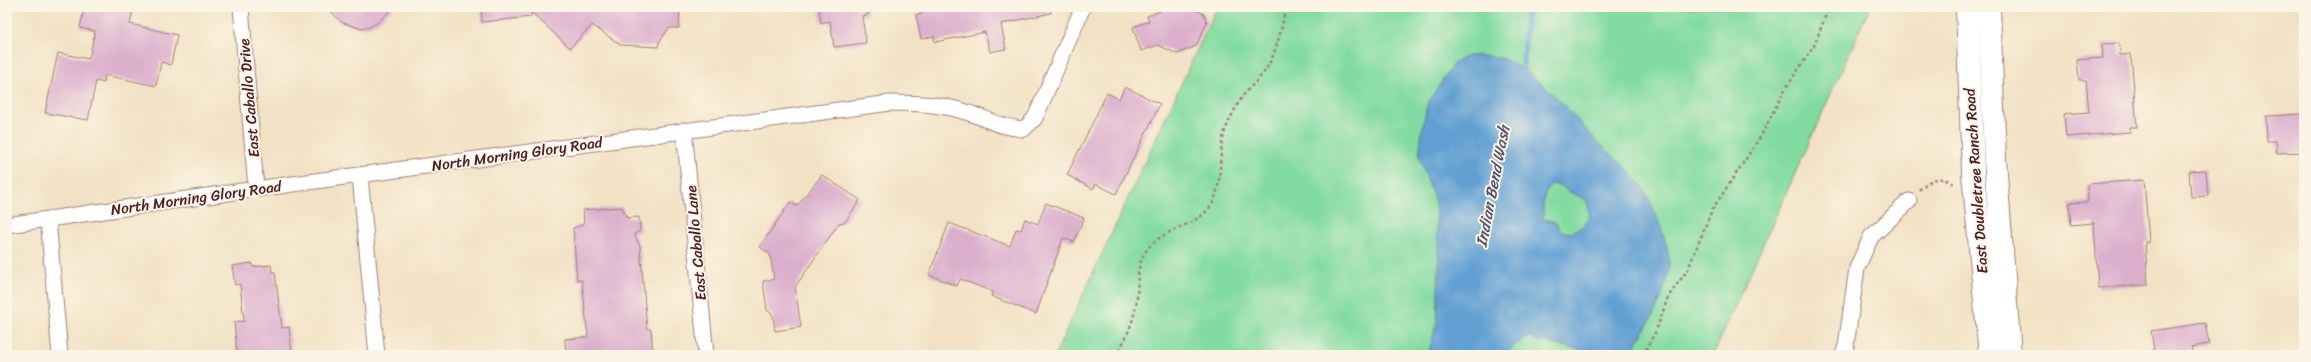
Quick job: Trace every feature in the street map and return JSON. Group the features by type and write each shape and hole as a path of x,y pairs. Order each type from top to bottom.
{"main road":[{"name":"East Doubletree Ranch Road","path":"1967,7 1973,173 1990,355"},
{"name":"East Doubletree Ranch Road","path":"1989,7 1996,171 2010,355"},
{"path":"1973,173 1996,171"}],"street":[{"name":"East Caballo Drive","path":"241,7 256,189"},
{"name":"North Morning Glory Road","path":"7,225 256,189 890,103 928,102 972,114 1004,128 1024,129 1035,118 1083,7"},
{"name":"East Caballo Lane","path":"684,130 706,355"},
{"path":"360,176 377,355"},
{"path":"1843,355 1846,346 1857,268 1871,237 1909,201"},
{"path":"48,220 60,355"}],"path":[{"path":"1116,355 1135,311 1138,266 1143,255 1155,240 1168,231 1201,215 1217,194 1218,164 1225,130 1244,94 1267,68 1283,24 1286,7"},
{"path":"1643,355 1656,332 1668,297 1688,268 1712,210 1762,136 1784,91 1814,46 1829,7"},
{"path":"1909,201 1928,181 1940,179 1952,183 1977,207"}],"green space":[{"path":"1217,7 1870,7 1713,355 1055,355"}],"water":[{"path":"1467,56 1497,57 1506,60 1532,76 1555,96 1596,140 1631,173 1645,191 1654,209 1668,251 1668,271 1662,297 1650,321 1629,355 1590,355 1580,350 1538,341 1530,336 1515,345 1505,355 1428,355 1437,322 1439,264 1435,202 1419,156 1427,104 1454,63","holes":["1552,184 1562,186 1587,201 1590,216 1583,226 1570,233 1561,231 1555,222 1543,219 1546,191"]}],"building":[{"path":"95,7 134,7 130,24 177,35 171,65 161,62 156,86 105,75 104,83 96,81 88,120 45,113 58,53 89,59 95,31 80,28 84,9 95,11"},
{"path":"327,7 394,7 378,22 370,27 359,28 341,22"},
{"path":"481,7 680,7 679,28 669,28 659,42 658,47 621,45 592,25 570,48 531,12 531,17 482,22"},
{"path":"819,7 868,7 868,15 862,16 866,43 834,47 830,21 821,23"},
{"path":"921,7 1050,7 1051,13 1001,24 1006,49 990,52 985,32 935,42 934,36 921,39 916,15 922,14"},
{"path":"1162,7 1190,7 1204,14 1207,23 1196,46 1177,54 1158,45 1141,51 1133,27 1149,21 1147,16 1161,11"},
{"path":"2119,43 2120,55 2131,54 2137,127 2130,127 2130,132 2066,137 2064,114 2089,112 2086,80 2079,80 2077,60 2103,58 2102,44"},
{"path":"1125,87 1160,104 1116,194 1096,184 1093,189 1067,175 1107,93 1119,99"},
{"path":"2304,114 2304,152 2277,153 2276,141 2267,141 2266,116"},
{"path":"2206,170 2208,196 2191,197 2189,171"},
{"path":"822,175 860,200 845,222 839,223 795,287 801,327 775,331 773,315 767,310 763,281 774,279 770,254 760,247 790,202 797,206"},
{"path":"2144,180 2149,242 2145,242 2148,285 2098,288 2094,223 2071,225 2069,203 2088,202 2087,184"},
{"path":"1046,203 1084,218 1074,242 1063,238 1036,314 991,296 993,292 960,279 957,286 929,275 949,223 1010,246 1016,229 1021,230 1025,219 1038,224"},
{"path":"622,207 627,218 639,217 640,231 634,234 640,246 647,329 651,329 653,355 566,355 565,339 588,337 582,280 577,280 573,228 584,224 583,210"},
{"path":"252,263 252,267 271,265 272,272 275,272 282,328 289,327 292,355 250,355 250,353 237,354 234,322 244,321 240,284 235,285 232,266"},
{"path":"2205,323 2209,344 2191,347 2193,355 2155,355 2151,331"}],"waterway":[{"name":"Indian Bend Wash","path":"1522,77 1527,7"}]}
